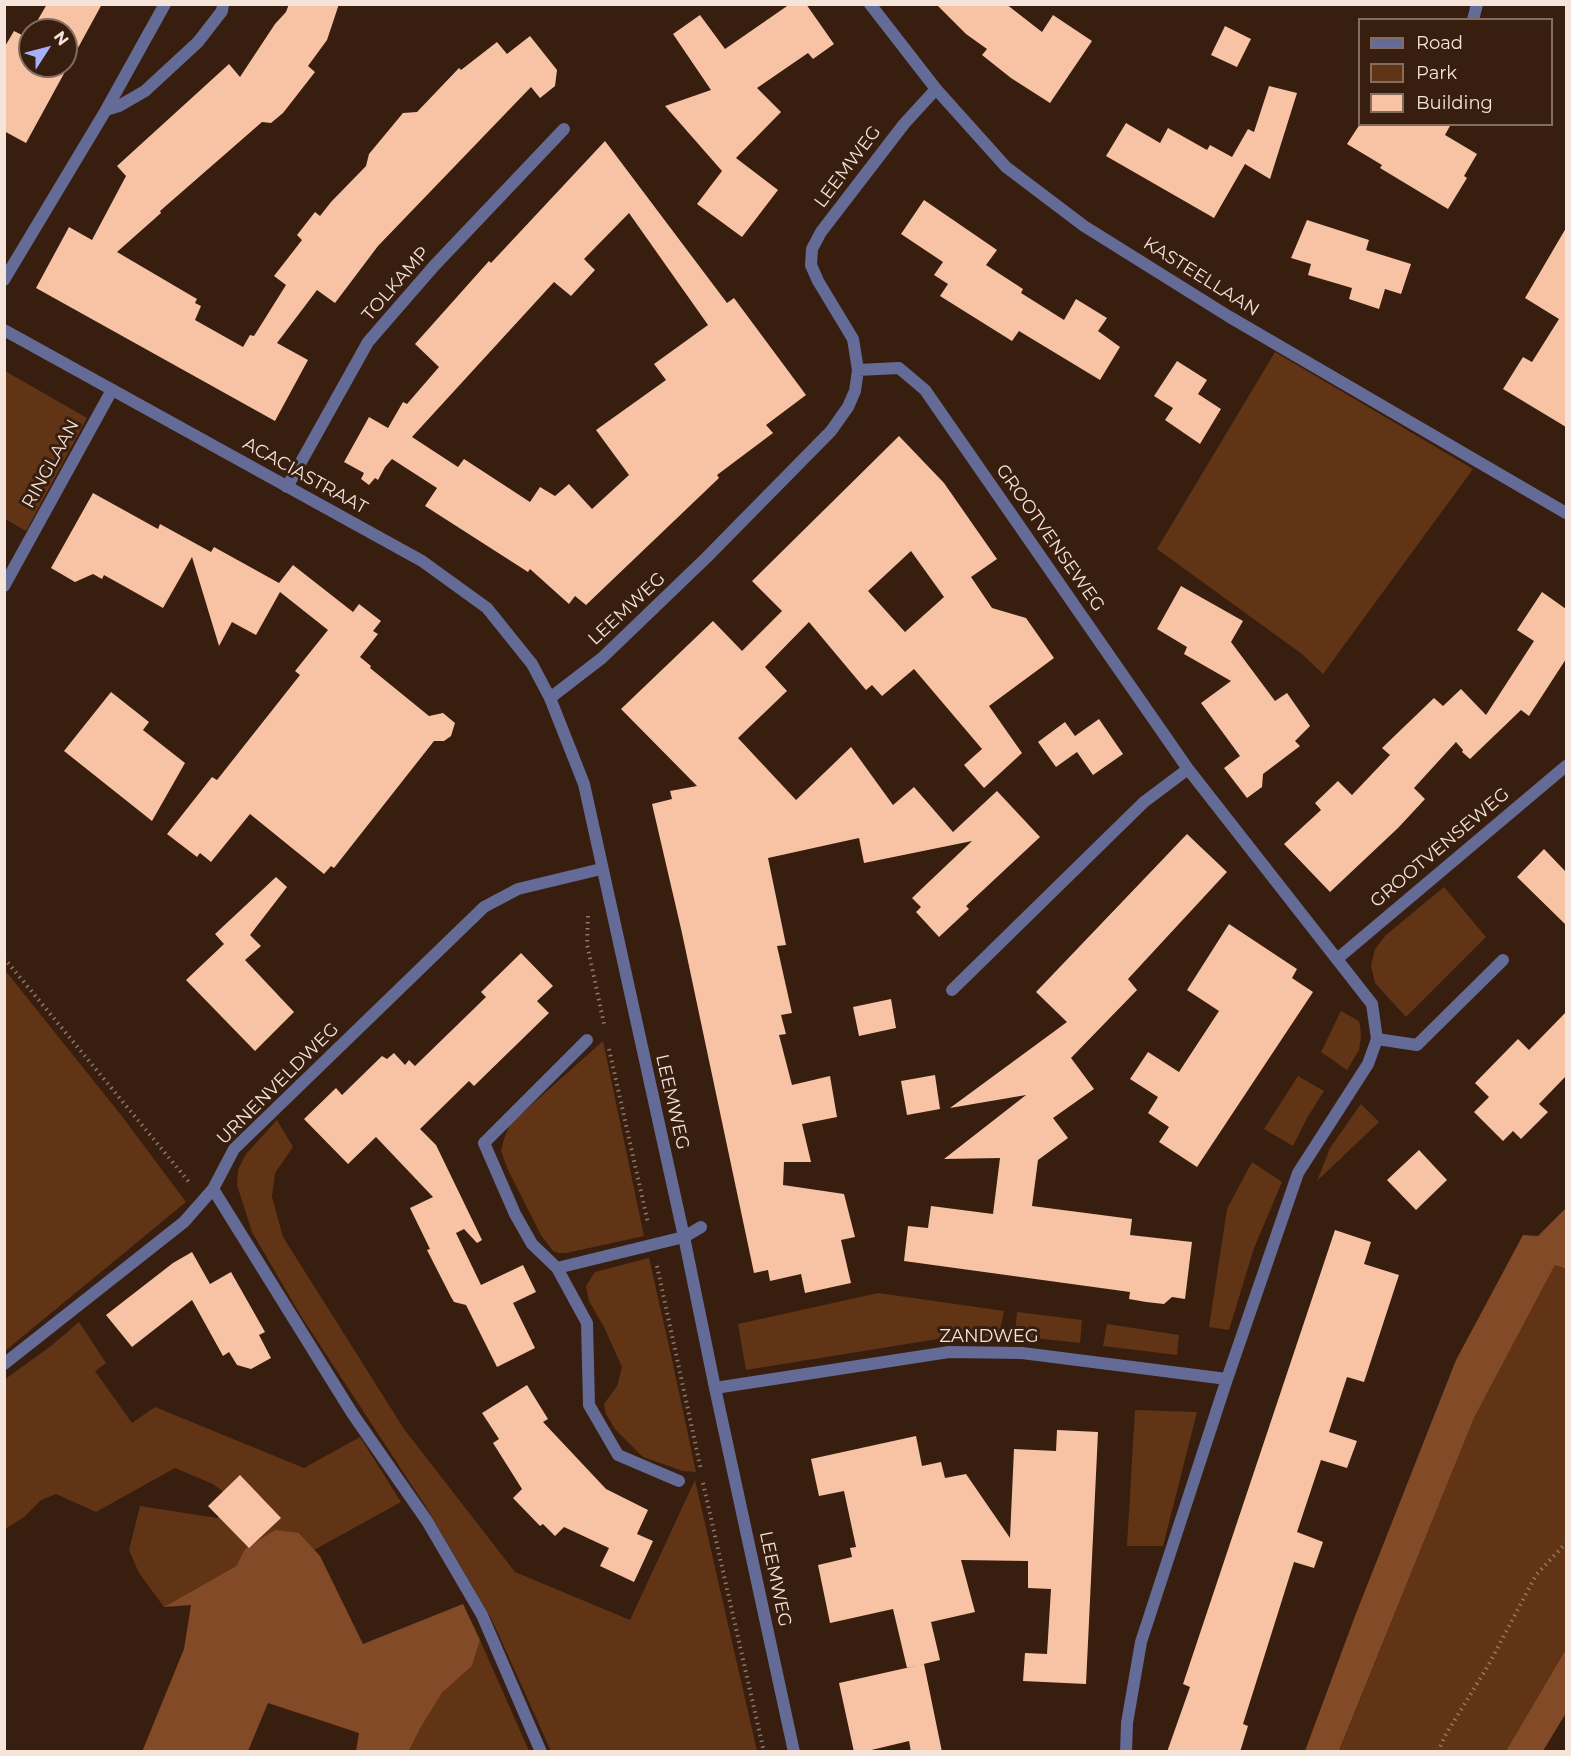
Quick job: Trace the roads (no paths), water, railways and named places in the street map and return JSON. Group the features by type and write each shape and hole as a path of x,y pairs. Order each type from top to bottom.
{"street":[{"path":"4,280 106,110 165,4"},
{"path":"106,110 119,106 145,91 198,42 222,11 223,4"},
{"name":"KASTEELLAAN","path":"870,4 936,89 1006,167 1084,226 1228,316 1566,513"},
{"name":"LEEMWEG","path":"794,1752 584,784 550,698 602,658 706,558 831,431 848,407 855,391 858,370 852,339 818,281 811,265 812,249 821,232 903,124 936,89"},
{"name":"TOLKAMP","path":"287,487 368,342 434,266 564,129"},
{"name":"ACACIASTRAAT","path":"4,330 422,561 487,608 532,663 550,698"},
{"name":"GROOTVENSEWEG","path":"858,370 899,368 925,390 1188,769 1372,1004 1377,1040"},
{"name":"RINGLAAN","path":"4,586 112,390"},
{"name":"GROOTVENSEWEG","path":"1337,959 1566,766"},
{"path":"952,990 1144,802 1188,769"},
{"name":"URNENVELDWEG","path":"4,1364 184,1222 213,1189 234,1149 484,907 518,889 601,869"},
{"path":"1126,1752 1127,1723 1141,1642 1227,1379 1298,1173 1368,1064 1377,1040 1417,1045 1503,960"},
{"path":"587,1040 484,1143 515,1214 532,1244 557,1268 586,1323 589,1405 618,1455 679,1481"},
{"path":"213,1189 352,1413 427,1521 482,1615 541,1752"},
{"path":"557,1268 684,1237 701,1227"},
{"name":"ZANDWEG","path":"715,1388 949,1352 1022,1353 1227,1379"}]}
